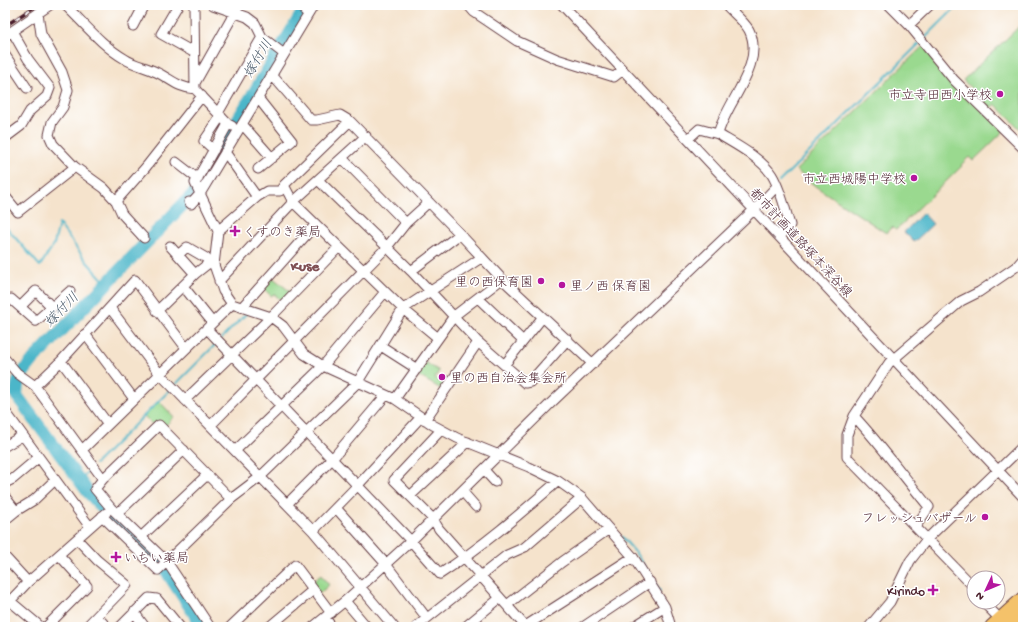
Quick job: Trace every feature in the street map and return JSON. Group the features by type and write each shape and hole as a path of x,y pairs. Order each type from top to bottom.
{"highway":[{"path":"1000,621 1023,599"},
{"path":"1000,621 1023,614"}],"street":[{"path":"5,138 21,126 30,111 48,96 50,88 36,67 8,33 49,5"},
{"path":"65,5 111,50 122,57 157,72 168,81 186,88 195,86 237,9"},
{"path":"133,26 144,5"},
{"path":"178,5 161,34 193,52"},
{"path":"194,5 193,52 195,86 202,96 228,124 241,126 272,158"},
{"path":"214,5 237,9 255,23 262,37 284,54"},
{"path":"189,202 191,204 200,194 314,5"},
{"path":"468,5 474,12 517,41 557,59 614,77 623,70"},
{"name":"都市計画道路塚本深谷線","path":"562,5 1023,498"},
{"path":"718,134 744,82 755,50 749,30 726,5"},
{"path":"889,5 909,25 954,80 1023,148"},
{"path":"909,25 930,5"},
{"path":"299,6 308,14"},
{"path":"38,13 41,34 62,72 68,90 63,107 52,122 49,135 53,144 75,167 104,188 116,202 122,214 144,238"},
{"path":"214,150 204,141 262,37"},
{"path":"5,55 8,66 27,88"},
{"path":"272,74 311,120 340,115 350,121 460,234 481,258 542,318 568,339 593,364"},
{"path":"116,202 146,167 202,96"},
{"path":"258,98 292,141 258,169"},
{"path":"218,231 267,190 280,191 284,185 350,121"},
{"path":"196,181 228,124"},
{"path":"688,139 699,129 718,134 745,151 765,167 772,176 790,225 779,236"},
{"path":"218,281 293,202 366,136"},
{"path":"226,152 257,197"},
{"path":"342,158 406,223"},
{"path":"157,311 195,274 212,264 218,231 200,194 196,181 176,162"},
{"path":"5,196 18,212 75,167"},
{"path":"318,180 411,270 478,342 525,383 530,382 568,339"},
{"path":"284,185 293,202 338,247 364,270 403,309 438,338"},
{"path":"313,627 345,601 462,492 754,210 776,186"},
{"path":"210,425 256,381 387,246 406,223 429,202"},
{"path":"242,307 316,224"},
{"path":"411,270 460,234"},
{"path":"170,246 195,274"},
{"path":"178,255 187,247 206,258 212,264 218,281 232,304 271,317 282,326 304,354 323,366 357,383 391,397 441,430 498,456 529,467 558,481 582,498 633,557 665,607 671,627"},
{"path":"185,400 271,317 338,247"},
{"path":"102,516 158,570 231,499 260,477 357,383 403,309 481,258"},
{"path":"966,580 846,457 847,435 854,416 887,366 894,359 961,301 979,292 1017,266 1023,259"},
{"path":"287,504 333,458 417,369 454,316 502,279"},
{"path":"36,386 61,361 135,280 186,348"},
{"path":"183,286 231,355 333,458 411,540 440,574 464,558 558,481"},
{"path":"20,306 36,291 52,307"},
{"path":"5,300 11,299 36,321 70,291"},
{"path":"236,450 323,366 385,292"},
{"path":"478,298 522,340"},
{"path":"82,450 232,304"},
{"path":"110,308 159,374 236,450 260,477 313,530 394,627"},
{"path":"505,364 522,340 542,318"},
{"path":"85,334 134,399"},
{"path":"313,530 423,418 478,342"},
{"path":"381,346 417,369"},
{"path":"5,359 21,375 36,386 103,479"},
{"path":"61,361 108,424"},
{"path":"5,411 90,527"},
{"path":"854,416 885,450 904,477 929,507 917,528"},
{"path":"210,627 167,562 142,536 114,511 95,489 103,479 159,425 231,499"},
{"path":"441,430 394,480 433,519 464,558 526,627 633,557"},
{"path":"5,446 22,436"},
{"path":"410,496 468,442"},
{"path":"869,627 890,602 910,562 927,539 1023,446"},
{"path":"41,627 30,624 8,602 28,582 102,516 114,511 184,450"},
{"path":"5,483 14,479 38,458"},
{"path":"484,470 495,482"},
{"path":"142,536 207,475"},
{"path":"5,520 34,500 55,480"},
{"path":"462,492 476,506"},
{"path":"5,498 16,511"},
{"path":"416,627 507,555 525,547 582,498"},
{"path":"336,508 385,563 426,618"},
{"path":"507,605 562,562 609,529"},
{"path":"77,539 97,560 127,585 86,627"},
{"path":"46,627 88,586 59,555"},
{"path":"5,557 28,582"},
{"path":"230,627 295,565 313,590 328,615 332,627"},
{"path":"583,627 650,582"},
{"path":"269,627 313,590"},
{"path":"120,627 149,598 157,599 180,627"},
{"path":"464,627 500,598"},
{"path":"345,601 367,627"},
{"path":"633,627 665,607"},
{"path":"991,610 1000,621"},
{"path":"993,610 1000,621"},
{"path":"134,612 145,627"},
{"path":"97,617 107,627"}],"green space":[{"name":"市立寺田西小学校","path":"1023,23 1023,128 1021,130 995,104 990,109 963,80"},
{"path":"923,46 1004,131 973,161 969,157 961,165 962,166 896,230 892,227 886,233 815,186 796,170"},
{"path":"272,277 292,293 283,302 274,294 271,296 263,288"},
{"path":"425,362 439,371 435,378 445,384 441,389 417,375"},
{"path":"159,401 174,417 164,427 155,427 144,416"},
{"path":"321,575 329,585 319,594 310,584"}],"water":[{"path":"923,213 933,224 914,242 904,232"}],"waterway":[{"name":"嫁付川","path":"203,627 161,563 113,519 88,492 17,396 17,390 21,376 34,359 199,188 235,124 307,5"},
{"path":"925,38 958,5"},
{"path":"779,182 920,43"},
{"path":"5,226 40,266 54,244 59,224 87,262 106,283"},
{"path":"221,339 247,313"},
{"path":"175,385 215,345"},
{"path":"95,464 171,389"},
{"path":"79,480 91,469"},
{"path":"622,537 635,552 660,591"}],"railway":[{"path":"5,26 37,5"}],"place":[{"name":"市立寺田西小学校","path":"1000,94"},
{"name":"市立西城陽中学校","path":"914,178"},
{"name":"くすのき薬局","path":"235,231"},
{"name":"里の西保育園","path":"541,281"},
{"name":"里ノ西 保育園","path":"562,285"},
{"name":"里の西自治会集会所","path":"442,377"},
{"name":"フレッシュバザール","path":"985,517"},
{"name":"いちい薬局","path":"116,557"},
{"name":"Kirindo","path":"933,590"}],"district":[{"name":"Kuse","path":"305,265"}]}
